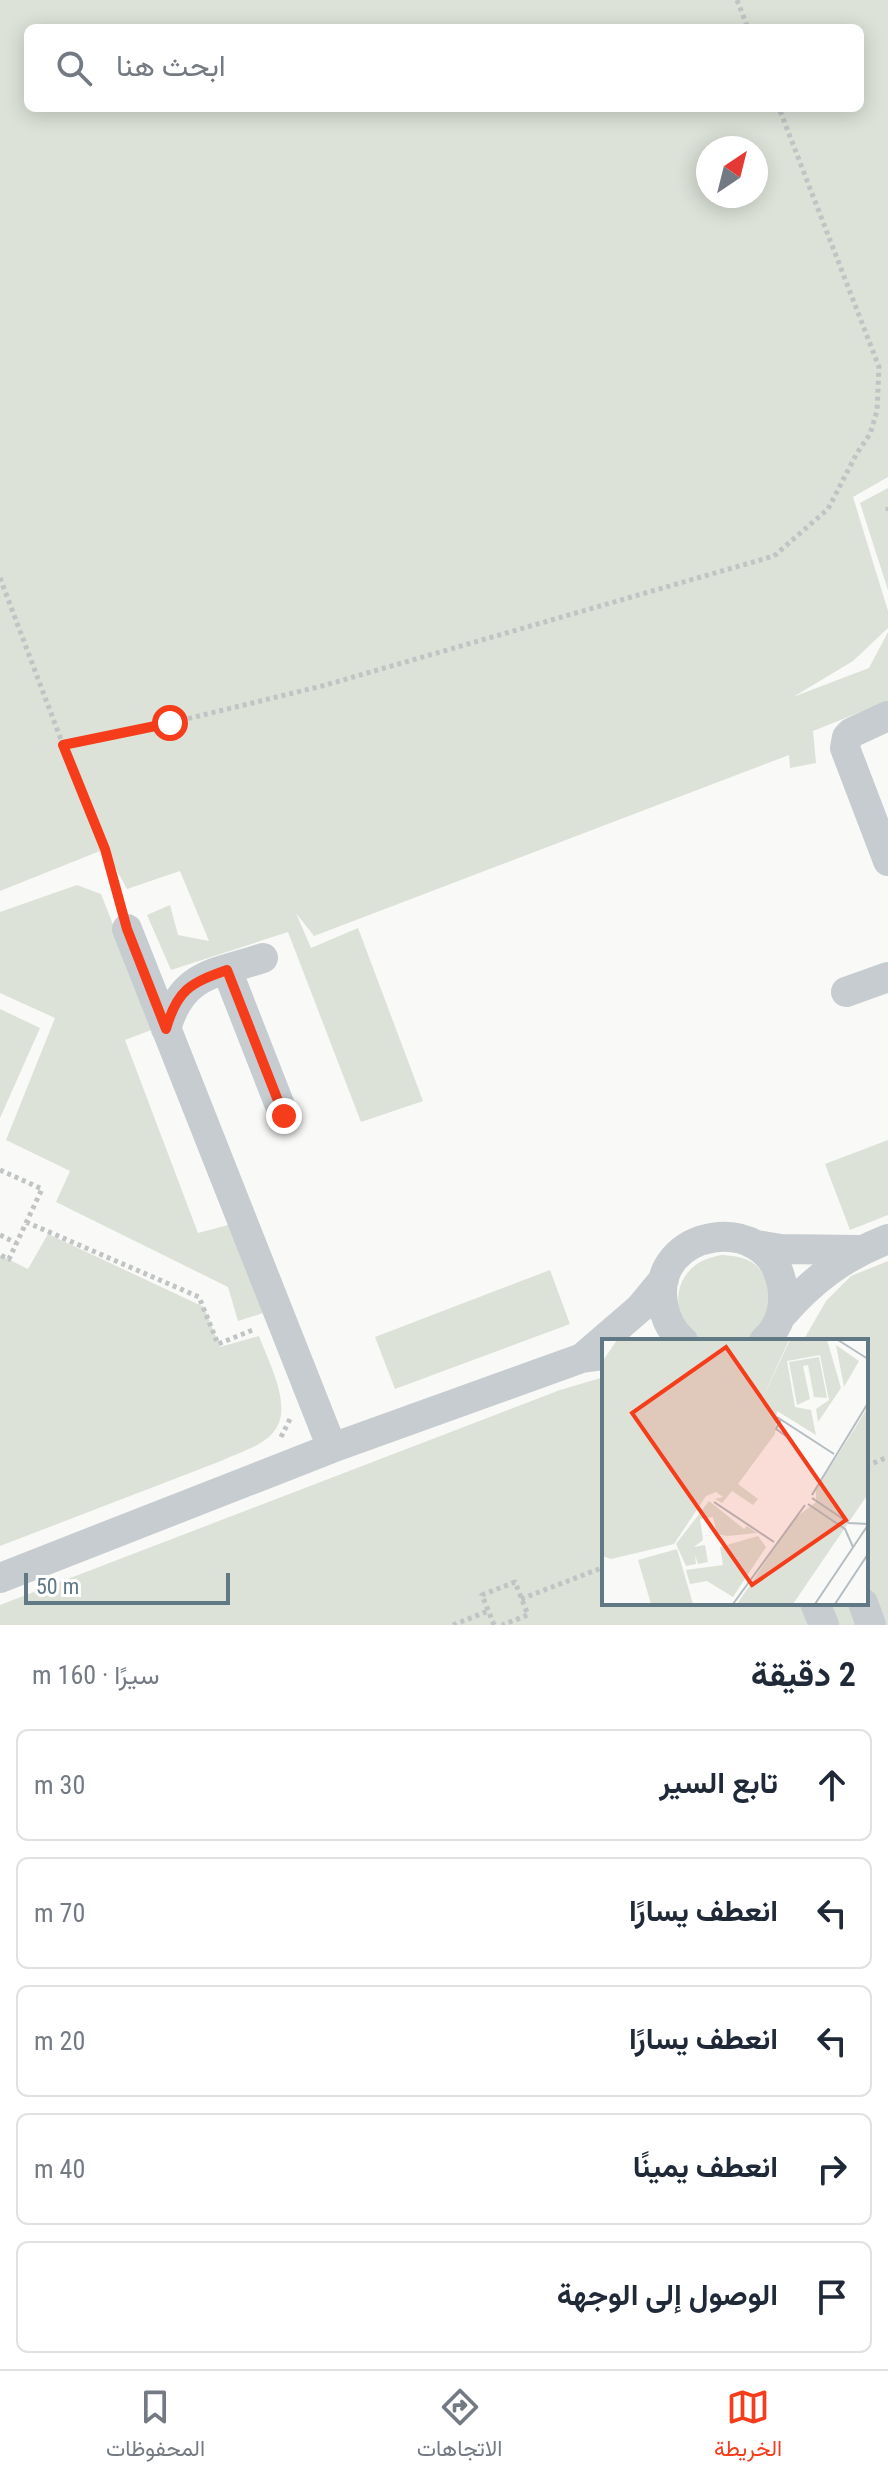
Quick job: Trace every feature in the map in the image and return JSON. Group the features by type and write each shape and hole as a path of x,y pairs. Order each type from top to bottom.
{"street":[{"path":"888,716 851,733 845,748 888,861"},
{"path":"127,929 332,1448"},
{"path":"166,1029 177,998 186,988 201,979 263,958"},
{"path":"227,970 284,1116"},
{"path":"846,992 888,977"},
{"path":"610,1339 664,1279 674,1259 691,1244 712,1236 735,1236 756,1245 781,1249 859,1250"},
{"path":"771,1333 798,1297 817,1280 859,1250 888,1239"},
{"path":"756,1245 771,1258 781,1276 784,1295 771,1333"},
{"path":"664,1279 662,1299 666,1318 680,1339"},
{"path":"0,1578 332,1448 593,1357"},
{"path":"816,1605 824,1625"},
{"path":"864,1605 871,1625"}],"path":[{"path":"737,0 746,24"},
{"path":"63,745 322,686 774,556 828,509 870,434 877,411 879,367 781,112"},
{"path":"0,578 105,849 127,929"},
{"path":"0,1170 42,1189 9,1259 0,1255"},
{"path":"26,1222 199,1297 218,1344 266,1324"},
{"path":"0,1235 16,1243"},
{"path":"273,1448 287,1429 295,1407"},
{"path":"868,1465 888,1457"},
{"path":"521,1599 602,1568"},
{"path":"494,1625 482,1595 515,1582 528,1615 502,1625"},
{"path":"453,1625 488,1611"}],"shaded area":[{"path":"0,0 888,0 888,477 853,497 888,611 888,628 853,661 793,697 869,668 888,632 888,701 813,731 816,763 790,768 789,755 314,936 296,913 311,948 358,928 423,1101 361,1122 288,932 171,970 147,915 170,905 178,935 209,941 180,871 127,889 105,849 0,891"},
{"path":"888,488 888,590 860,503"},
{"path":"77,885 101,894 154,1029 125,1040 198,1233 232,1224 263,1313 238,1321 228,1287 56,1202 70,1171 6,1140 55,1018 0,993 0,912"},
{"path":"0,1009 40,1028 0,1118"},
{"path":"888,1140 888,1215 850,1230 825,1164"},
{"path":"48,1234 204,1307 220,1347 259,1336 277,1383 280,1420 270,1436 250,1448 0,1546 0,1255 28,1269"},
{"path":"721,1255 743,1258 756,1266 766,1279 774,1299 755,1339 696,1339 684,1323 678,1302 682,1282 688,1272 709,1258"},
{"path":"888,1261 888,1625 0,1625 0,1605 560,1390 602,1378 602,1605 868,1605 868,1339 804,1339 826,1301 851,1276"},
{"path":"550,1270 570,1324 395,1389 375,1337"}],"route":[{"path":"170,723 63,745 105,849 127,929 166,1029 177,998 186,988 227,970 284,1116"}]}
